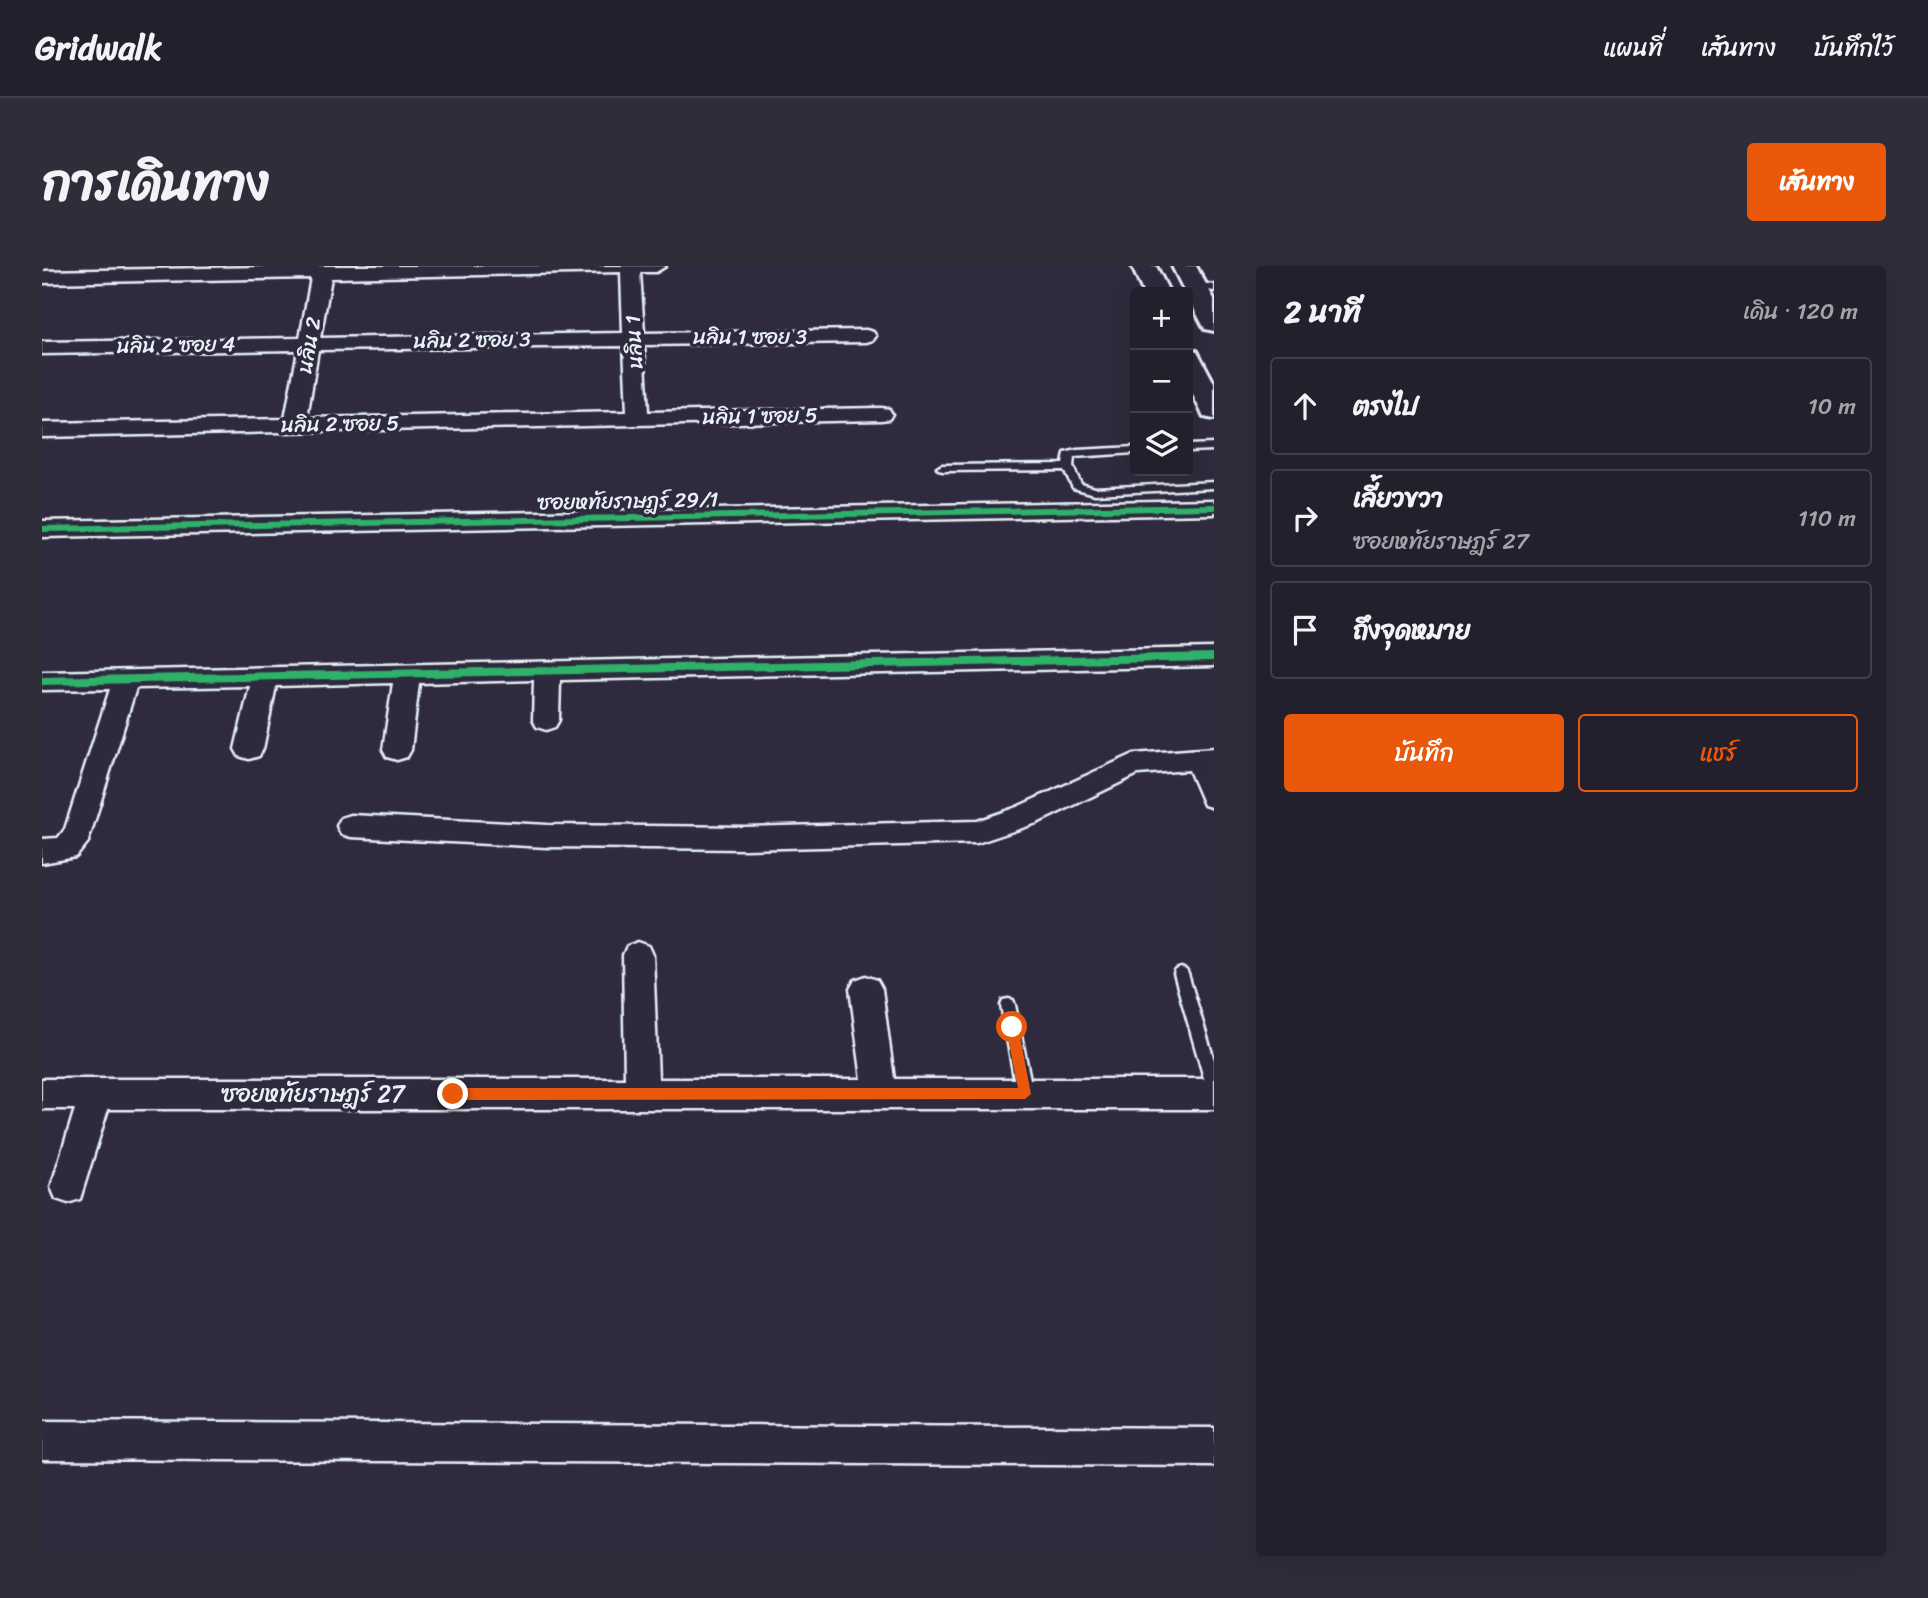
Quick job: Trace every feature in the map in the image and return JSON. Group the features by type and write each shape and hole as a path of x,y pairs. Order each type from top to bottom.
{"main road":[{"path":"1143,266 1154,287"},
{"path":"1197,280 1214,323"},
{"path":"1193,367 1214,411"}],"street":[{"name":"นลิน 1","path":"630,266 638,418"},
{"path":"42,277 322,269 656,266"},
{"name":"นลิน 2","path":"295,424 322,269"},
{"name":"นลิน 1 ซอย 3","path":"634,337 866,336"},
{"name":"นลิน 2 ซอย 3","path":"310,343 634,337"},
{"name":"นลิน 2 ซอย 4","path":"42,348 310,343"},
{"name":"นลิน 1 ซอย 5","path":"638,418 881,414"},
{"name":"นลิน 2 ซอย 5","path":"42,430 638,418"},
{"name":"ซอยหทัยราษฎร์ 29/1","path":"42,529 1214,507"},
{"path":"42,681 1214,657"},
{"path":"546,720 547,670"},
{"path":"397,750 407,673"},
{"path":"249,749 265,676"},
{"path":"42,851 66,849 78,834 126,680"},
{"path":"351,826 547,836 720,838 977,832 1027,815 1134,764 1207,760 1214,797"},
{"path":"638,955 642,1094"},
{"path":"866,989 880,1092"},
{"name":"ซอยหทัยราษฎร์ 27","path":"42,1094 1214,1094"},
{"path":"68,1187 96,1094"},
{"path":"42,1440 1214,1447"}],"lane":[{"path":"1193,448 1214,447"},
{"path":"1130,450 1069,455 1068,467 1077,486 1095,491 1214,485"},
{"path":"942,468 1068,467"},
{"path":"1181,974 1214,1084"},
{"path":"1008,1005 1025,1094"}],"cycle path":[{"path":"42,529 1214,507"},
{"path":"42,681 1214,657"}],"route":[{"path":"453,1094 1025,1094 1012,1027"}]}
